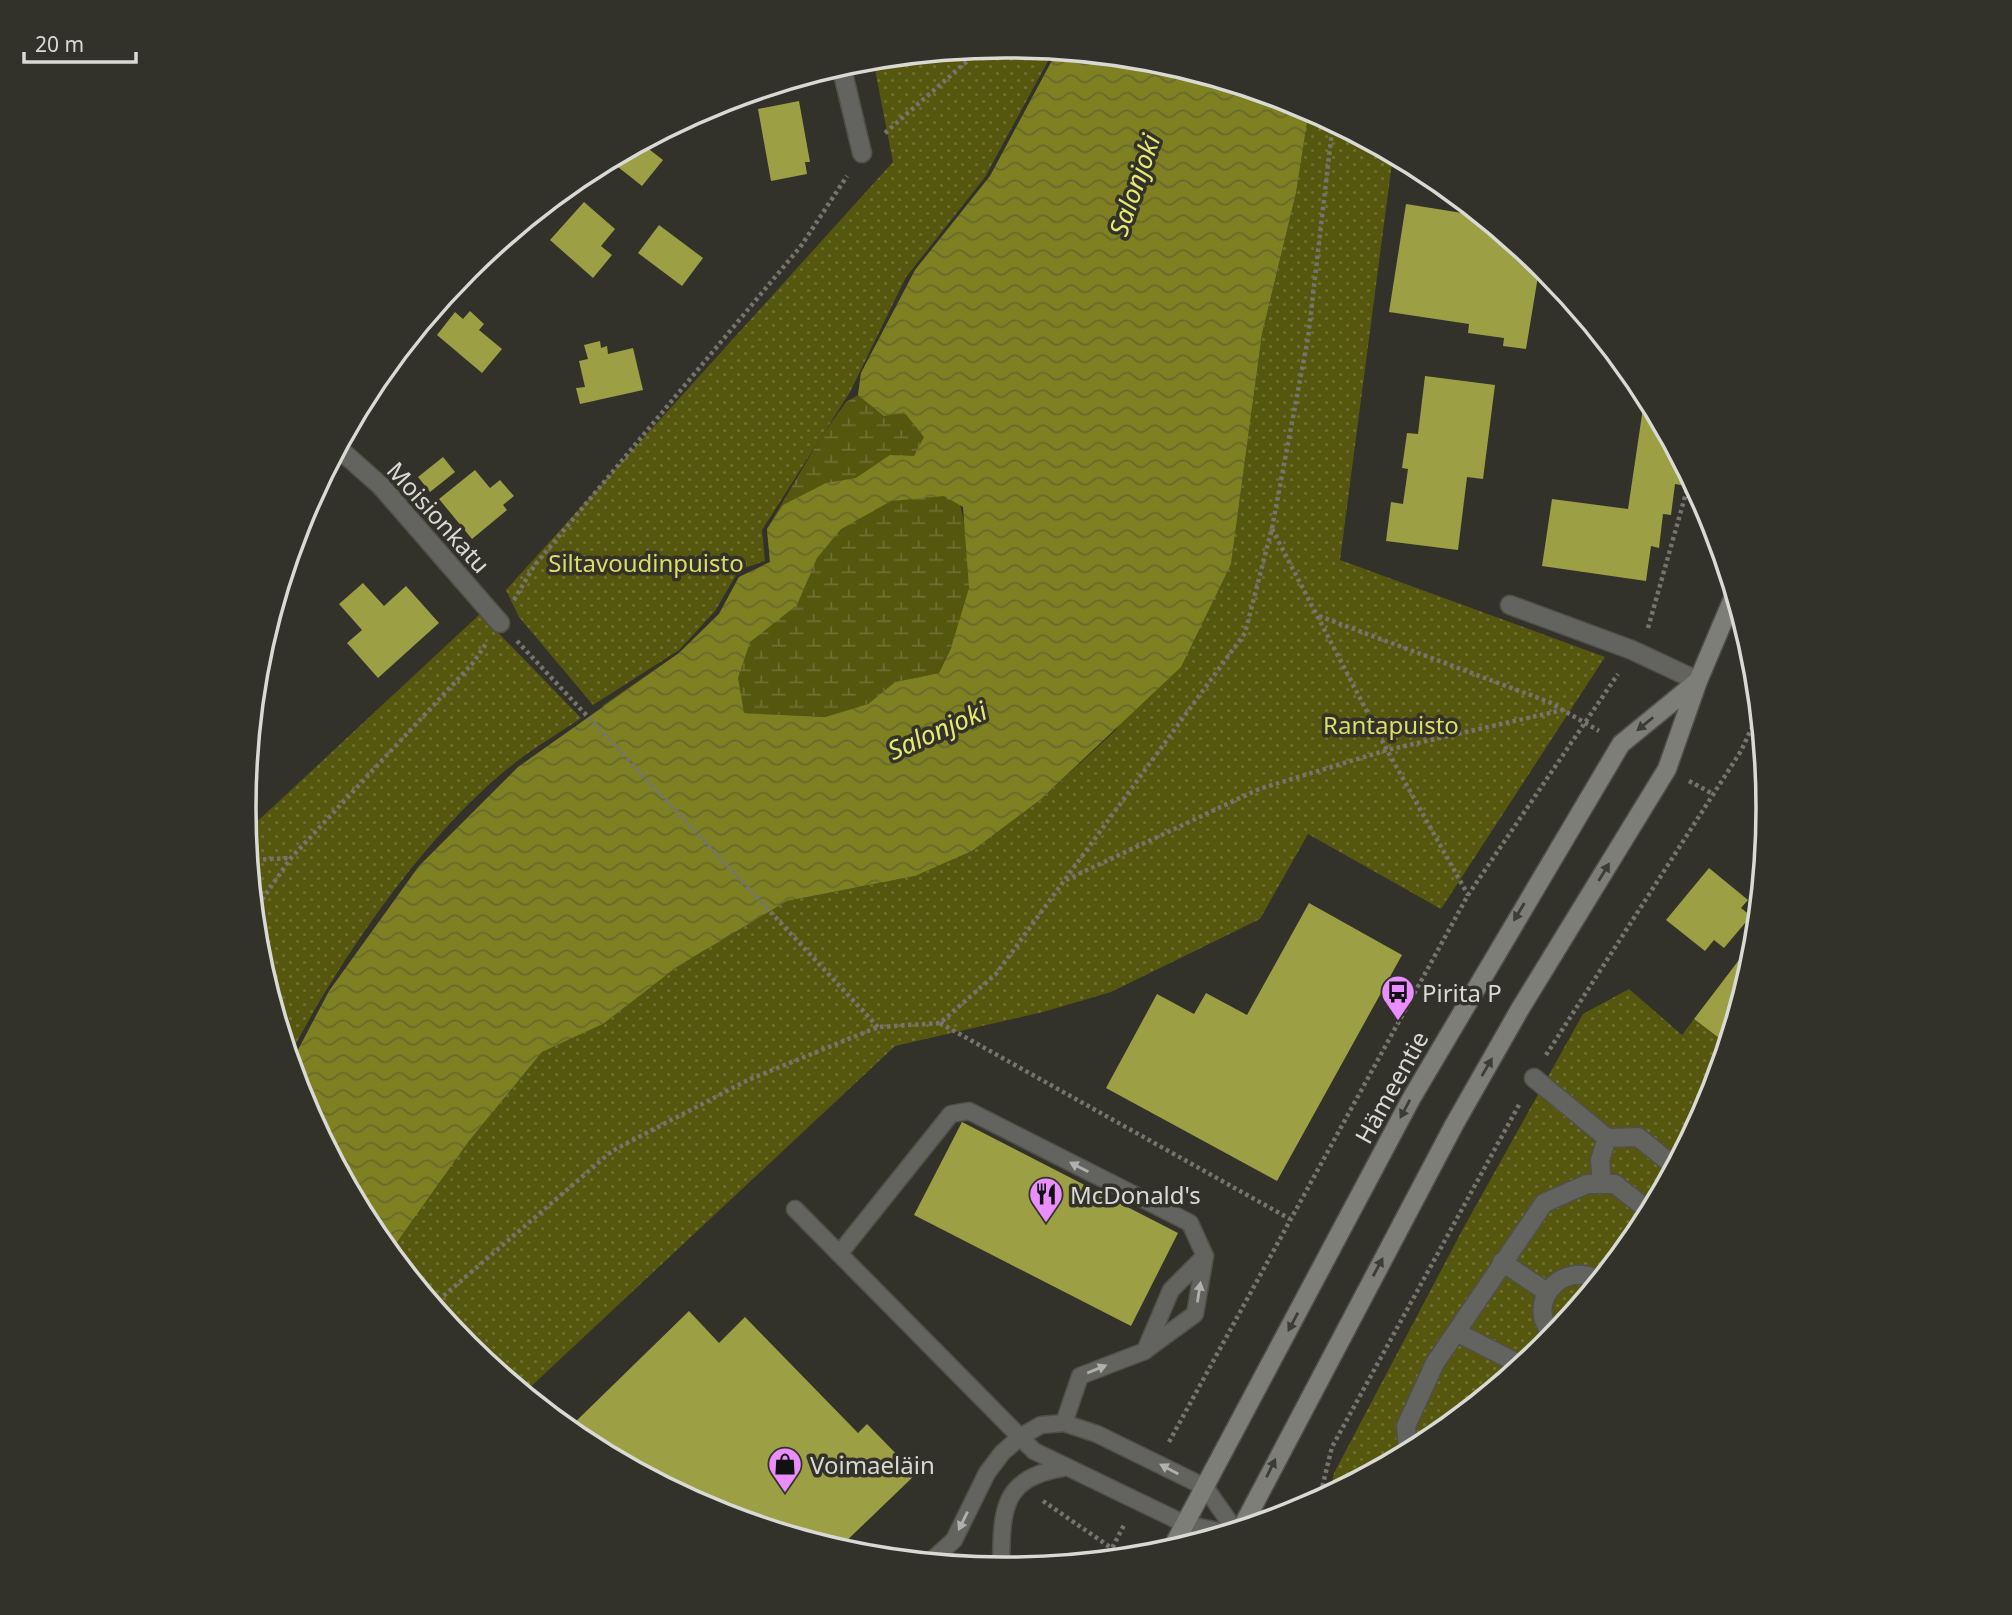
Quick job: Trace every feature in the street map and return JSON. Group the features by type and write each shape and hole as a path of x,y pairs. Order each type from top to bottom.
{"main road":[{"name":"Hämeentie","path":"1247,1517 1454,1125 1520,1009 1667,769 1698,681 1729,609"},
{"name":"Hämeentie","path":"1178,1537 1411,1099 1621,744 1698,681"}],"street":[{"path":"844,76 862,153"},
{"name":"Moisionkatu","path":"345,455 381,486 500,623"},
{"path":"1510,605 1632,650 1698,681"},
{"path":"1534,1078 1607,1138 1638,1137 1667,1160"},
{"path":"1602,1184 1601,1160 1607,1138"},
{"path":"1407,1441 1406,1426 1436,1363 1544,1203 1587,1184 1615,1184 1641,1205"},
{"path":"1502,1262 1547,1292"},
{"path":"1548,1326 1542,1309 1547,1292 1559,1279 1570,1275 1582,1274 1590,1277"},
{"path":"1456,1332 1511,1361"}],"lane":[{"path":"839,1254 951,1114 969,1111 1190,1223 1205,1256 1195,1314 1145,1351 1080,1376 1064,1423"},
{"path":"795,1209 1034,1451 1063,1468 1185,1524 1209,1529"},
{"path":"1145,1351 1171,1290 1205,1256"},
{"path":"939,1554 954,1540 987,1473 1020,1437 1041,1425 1064,1423 1097,1434 1205,1488 1229,1523"},
{"path":"1001,1557 1003,1520 1018,1483 1032,1475 1063,1468"}],"path":[{"path":"262,899 291,858 472,664 534,566 801,246 862,153 970,59"},
{"path":"940,1023 996,974 1245,633 1272,528 1308,338 1332,132"},
{"path":"1649,627 1686,493"},
{"path":"1272,528 1388,750 1468,895"},
{"path":"1319,616 1549,702 1586,724"},
{"path":"500,623 878,1027"},
{"path":"1171,1438 1468,895 1618,675"},
{"path":"1064,881 1259,789 1388,750 1563,710"},
{"path":"258,860 291,858"},
{"path":"440,1299 612,1151 748,1080 878,1027 940,1023 1290,1219"},
{"path":"1018,1483 1111,1550"},
{"path":"1111,1550 1125,1522"}],"green space":[{"name":"Siltavoudinpuisto","path":"957,59 1049,59 985,177 906,277 850,392 762,530 765,561 739,570 715,611 679,650 593,705 519,617 506,590 893,162 875,69"},
{"name":"Rantapuisto","path":"1307,121 1392,165 1340,560 1605,657 1441,909 1308,834 1260,919 1111,992 1043,1012 895,1046 531,1386 476,1338 442,1302 396,1243 469,1141 542,1052 603,1024 677,967 787,901 915,876 972,851 1040,800 1115,731 1231,564 1262,334 1296,193"},
{"path":"891,316 944,450 964,521 969,555 968,598 958,632 939,673 895,682 868,704 825,717 602,706 679,653 719,614 739,577 770,562 767,529 821,437 846,402 858,395 861,373"},
{"path":"480,614 581,718 519,759 447,826 416,862 358,940 295,1045 271,954 263,905 257,822"},
{"path":"1629,989 1682,1035 1694,1019 1719,1038 1699,1094 1655,1182 1601,1264 1536,1338 1500,1371 1423,1431 1332,1483 1334,1473 1464,1227 1583,1014"}],"water":[{"name":"Salonjoki","path":"1053,59 1104,64 1200,83 1307,121 1296,193 1262,334 1231,564 1181,667 1040,800 972,851 915,876 787,901 677,967 603,1024 542,1052 469,1141 396,1243 357,1182 334,1139 297,1051 329,991 419,866 518,767 679,653 719,614 739,577 770,562 767,529 783,505 826,483 856,478 890,455 914,456 924,437 904,412 884,416 858,395 861,373 915,270 990,176","holes":["944,496 963,507 969,588 951,648 939,673 895,682 868,704 825,717 744,713 738,678 750,642 797,605 817,558 841,529 891,501"]}],"building":[{"path":"799,101 810,162 805,162 807,174 771,181 758,109"},
{"path":"648,149 663,160 642,186 617,166"},
{"path":"584,202 615,229 601,246 612,255 593,278 550,240"},
{"path":"1406,204 1462,213 1538,279 1526,349 1503,346 1504,338 1468,333 1469,324 1389,312"},
{"path":"659,225 703,258 682,286 638,253"},
{"path":"470,311 484,324 479,330 502,349 482,373 437,335 455,312 463,319"},
{"path":"600,341 601,348 607,346 608,354 633,348 643,390 580,404 576,388 585,387 579,361 588,359 584,345"},
{"path":"1425,376 1495,385 1483,479 1467,477 1458,550 1386,541 1391,502 1403,504 1408,469 1402,468 1407,433 1418,434"},
{"path":"1642,413 1681,483 1675,484 1671,515 1663,514 1659,548 1651,546 1646,581 1542,566 1552,499 1628,509"},
{"path":"443,457 455,472 430,492 418,477"},
{"path":"475,470 490,488 500,480 514,496 503,505 507,510 472,539 439,499"},
{"path":"363,583 384,606 406,586 439,623 378,678 347,643 362,630 339,604"},
{"path":"1709,868 1748,900 1741,908 1748,913 1746,922 1724,948 1714,940 1705,951 1666,920"},
{"path":"1309,903 1402,955 1277,1181 1106,1088 1157,994 1194,1014 1206,993 1247,1015"},
{"path":"1740,959 1719,1038 1694,1019"},
{"name":"McDonald's","path":"962,1122 1178,1233 1131,1326 914,1215"},
{"path":"689,1311 719,1343 745,1317 858,1433 867,1424 916,1474 847,1540 812,1532 719,1500 631,1457 576,1421"}],"place":[{"name":"Pirita P","path":"1398,1022"},
{"name":"McDonald's","path":"1046,1224"},
{"name":"Voimaeläin","path":"785,1494"}]}
